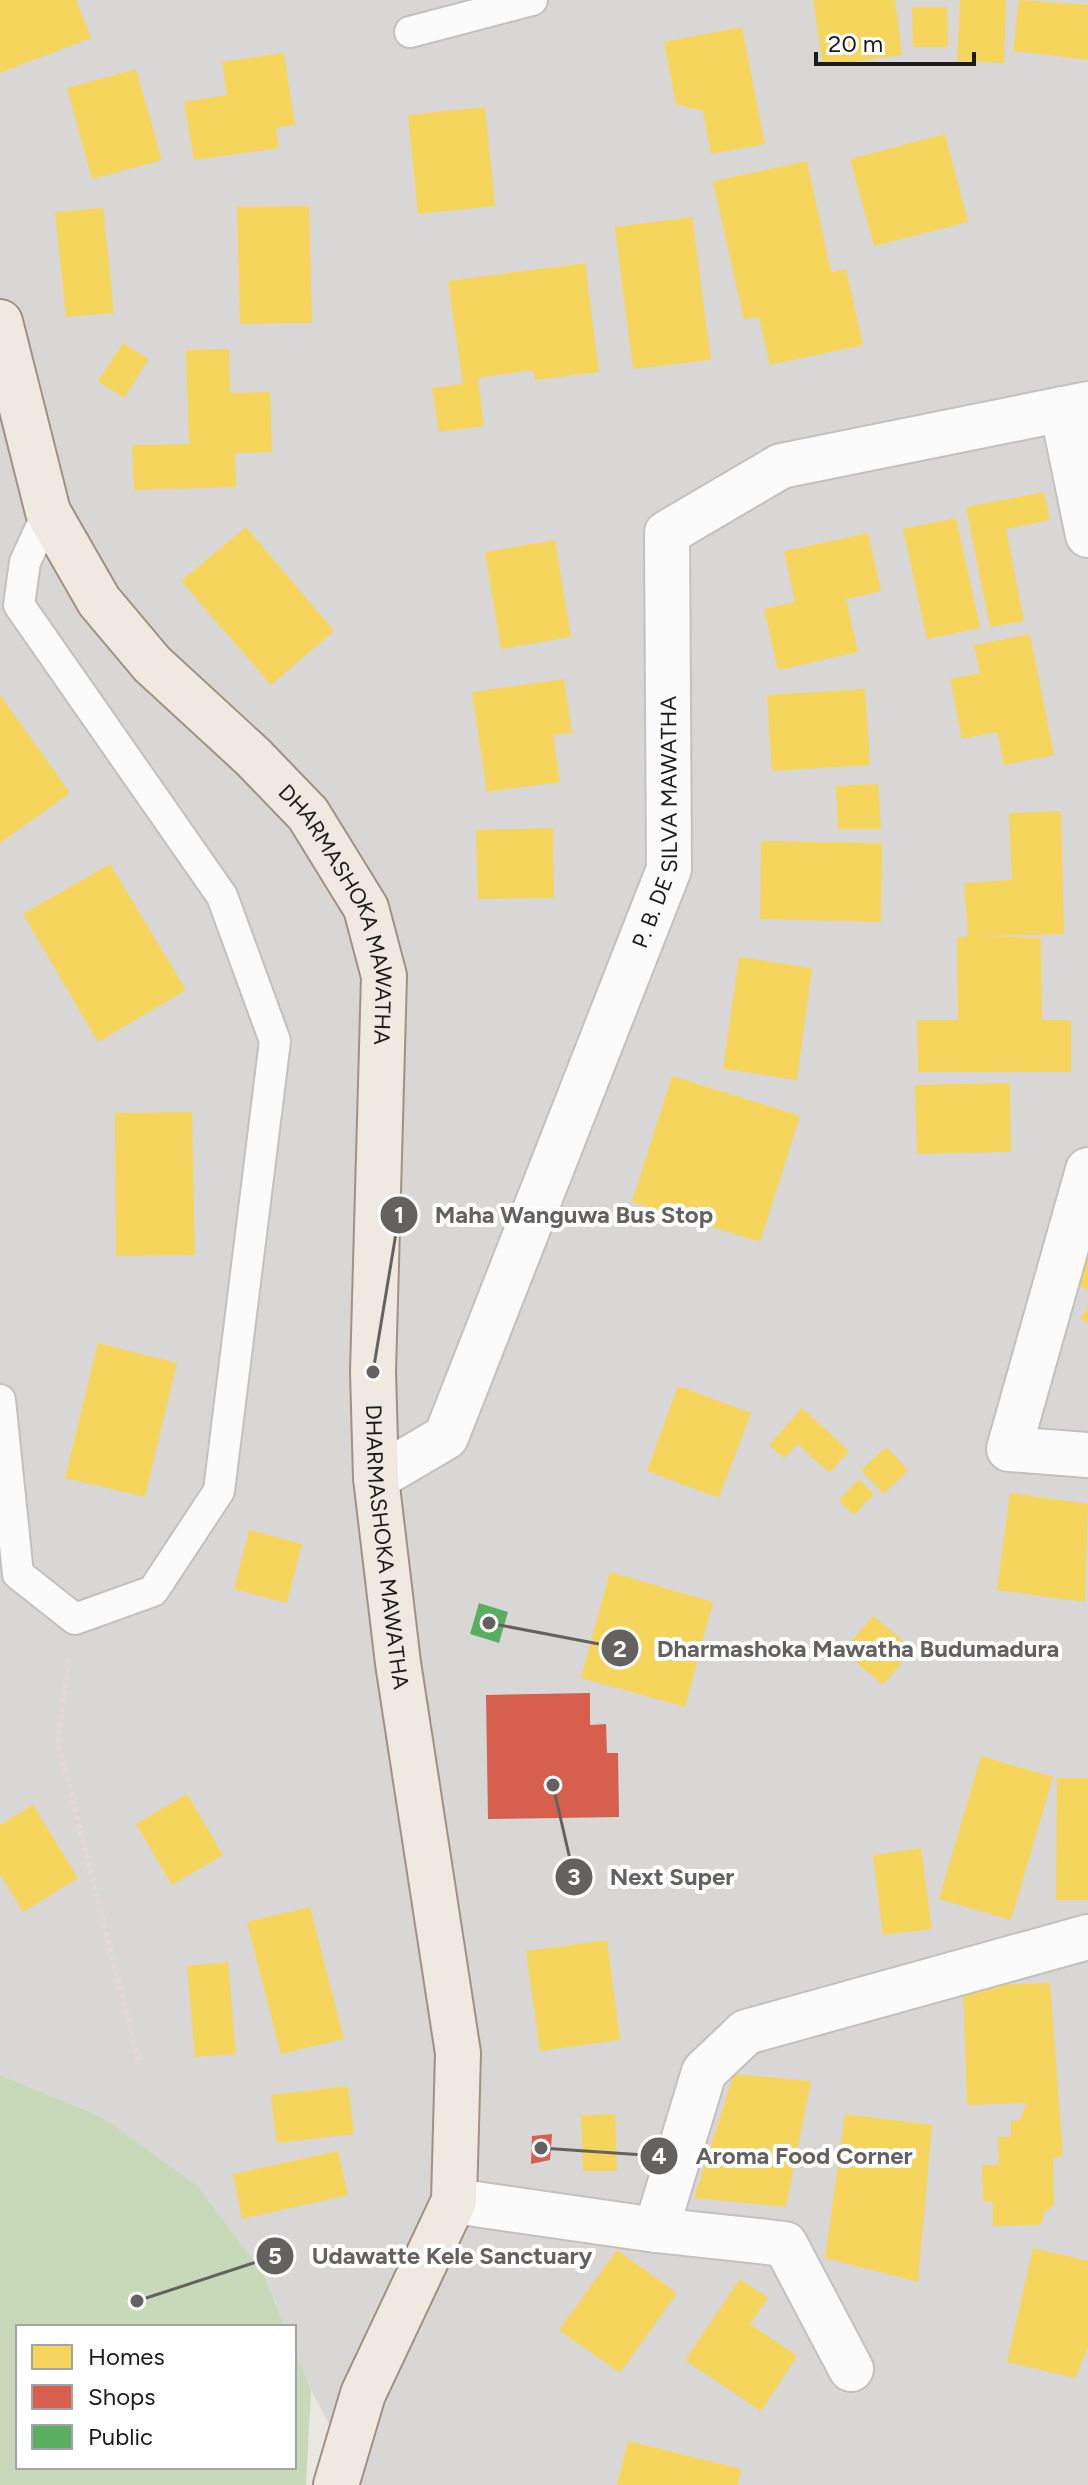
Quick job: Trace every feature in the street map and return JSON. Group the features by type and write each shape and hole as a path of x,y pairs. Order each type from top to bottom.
{"main road":[{"name":"DHARMASHOKA MAWATHA","path":"0,322 48,512 99,601 152,664 253,757 308,814 366,908 384,976 373,1372 376,1478 398,1663 458,2053 454,2201 363,2394 336,2485"}],"street":[{"path":"1075,406 1088,535"},
{"name":"P. B. DE SILVA MAWATHA","path":"376,1478 446,1437 669,869 667,533 781,466 1075,406"},
{"path":"1088,1170 1009,1449 1088,1455"},
{"path":"656,2230 704,2072 746,2032 1088,1937"},
{"path":"454,2201 656,2230 785,2244 851,2369"}],"lane":[{"path":"410,32 532,0"},
{"path":"0,1400 18,1574 75,1619 153,1591 219,1491 275,1041 222,896 19,605 12,560 48,512"}],"path":[{"path":"75,1619 58,1742 139,2063"}],"shaded area":[{"path":"0,0 1088,0 1088,2485 362,2485 311,2390 296,2354 296,2325 284,2325 264,2274 100,2116 0,2075"}],"green space":[{"path":"0,2075 100,2116 197,2186 264,2275 284,2325 16,2325 16,2469 296,2469 296,2354 311,2390 306,2485 0,2485"}],"building: Homes":[{"path":"0,0 76,0 91,38 0,73"},
{"path":"813,0 895,0 902,55 823,66"},
{"path":"960,0 1006,0 1004,63 957,61"},
{"path":"1019,0 1088,5 1088,60 1013,51"},
{"path":"912,7 947,7 948,47 913,47"},
{"path":"742,27 765,144 711,154 703,111 676,104 664,42"},
{"path":"284,53 295,125 276,128 279,148 194,160 184,102 227,95 222,62"},
{"path":"136,69 162,160 92,179 67,88"},
{"path":"485,107 495,206 418,214 408,115"},
{"path":"945,134 968,222 874,246 850,159"},
{"path":"807,161 831,272 846,269 863,345 770,365 759,317 744,320 713,181"},
{"path":"309,206 312,323 240,324 237,207"},
{"path":"103,208 114,313 66,317 55,212"},
{"path":"692,217 711,360 633,369 615,227"},
{"path":"585,263 599,372 535,380 533,370 478,378 484,426 439,432 432,388 463,384 448,281"},
{"path":"123,343 149,359 124,398 98,381"},
{"path":"229,349 230,393 270,392 272,452 235,453 236,487 134,490 132,445 189,444 186,350"},
{"path":"1044,492 1050,520 1006,529 1024,621 990,627 966,507"},
{"path":"956,518 980,628 927,639 903,529"},
{"path":"246,527 334,631 271,685 181,581"},
{"path":"868,533 881,591 846,599 858,652 778,670 764,609 795,602 784,551"},
{"path":"555,540 571,637 501,649 485,552"},
{"path":"1030,634 1054,755 1004,765 997,732 962,739 950,679 980,673 974,645"},
{"path":"564,679 572,733 553,735 560,782 487,792 472,692"},
{"path":"865,689 870,765 772,771 767,695"},
{"path":"0,695 70,793 0,843"},
{"path":"878,784 881,829 838,829 836,786"},
{"path":"1061,811 1064,934 983,936 1041,938 1042,1020 1071,1020 1071,1072 918,1072 917,1020 958,1020 957,938 968,936 964,883 1012,880 1009,813"},
{"path":"553,828 554,898 478,899 476,830"},
{"path":"761,841 882,843 881,922 760,919"},
{"path":"110,864 186,990 98,1042 23,914"},
{"path":"739,957 812,968 797,1080 723,1069"},
{"path":"672,1076 800,1116 760,1242 632,1202"},
{"path":"1010,1083 1011,1152 917,1154 915,1085"},
{"path":"192,1112 195,1255 116,1256 115,1113"},
{"path":"1088,1257 1088,1291 1071,1279"},
{"path":"1088,1308 1088,1324 1080,1318"},
{"path":"98,1343 177,1363 145,1497 65,1478"},
{"path":"678,1386 751,1413 719,1498 647,1471"},
{"path":"802,1408 849,1451 829,1473 798,1444 784,1458 769,1445"},
{"path":"886,1447 908,1470 884,1494 861,1470"},
{"path":"859,1479 874,1494 854,1515 839,1500"},
{"path":"1010,1493 1088,1504 1085,1602 997,1590"},
{"path":"249,1530 302,1544 287,1603 234,1589"},
{"path":"610,1572 713,1602 685,1707 581,1678"},
{"path":"873,1616 913,1649 883,1685 843,1651"},
{"path":"981,1756 1053,1777 1011,1920 939,1899"},
{"path":"1057,1778 1088,1778 1088,1900 1056,1900"},
{"path":"187,1794 223,1855 172,1885 136,1824"},
{"path":"33,1805 78,1878 23,1912 0,1874 0,1825"},
{"path":"921,1848 932,1929 883,1935 873,1855"},
{"path":"310,1907 344,2039 281,2054 247,1922"},
{"path":"607,1940 620,2040 540,2051 526,1951"},
{"path":"228,1962 236,2054 195,2057 187,1966"},
{"path":"1050,1983 1063,2155 1053,2159 1054,2206 1044,2212 1041,2225 993,2226 993,2202 983,2201 982,2165 999,2165 998,2137 1011,2137 1011,2120 1019,2121 1027,2103 967,2105 963,1986"},
{"path":"734,2074 811,2081 786,2207 694,2198"},
{"path":"348,2086 354,2134 277,2143 271,2095"},
{"path":"615,2114 617,2171 583,2171 581,2115"},
{"path":"845,2114 932,2125 918,2282 825,2258"},
{"path":"338,2151 348,2195 242,2219 233,2174"},
{"path":"1033,2248 1088,2261 1088,2348 1075,2378 1007,2362"},
{"path":"617,2250 677,2293 620,2373 559,2330"},
{"path":"740,2279 768,2298 750,2324 797,2356 761,2411 685,2360"},
{"path":"628,2441 741,2469 738,2485 617,2485"}],"building: Shops":[{"path":"590,1693 590,1725 606,1724 607,1753 618,1753 619,1817 488,1819 486,1695"},
{"path":"552,2134 550,2160 531,2164 532,2136"}],"building: Public":[{"path":"479,1603 508,1612 499,1643 470,1634"}],"place":[{"name":"Maha Wanguwa Bus Stop","path":"373,1372"},
{"name":"Dharmashoka Mawatha Budumadura","path":"489,1623"},
{"name":"Next Super","path":"553,1785"},
{"name":"Aroma Food Corner","path":"541,2148"},
{"name":"Udawatte Kele Sanctuary","path":"137,2301"}]}
